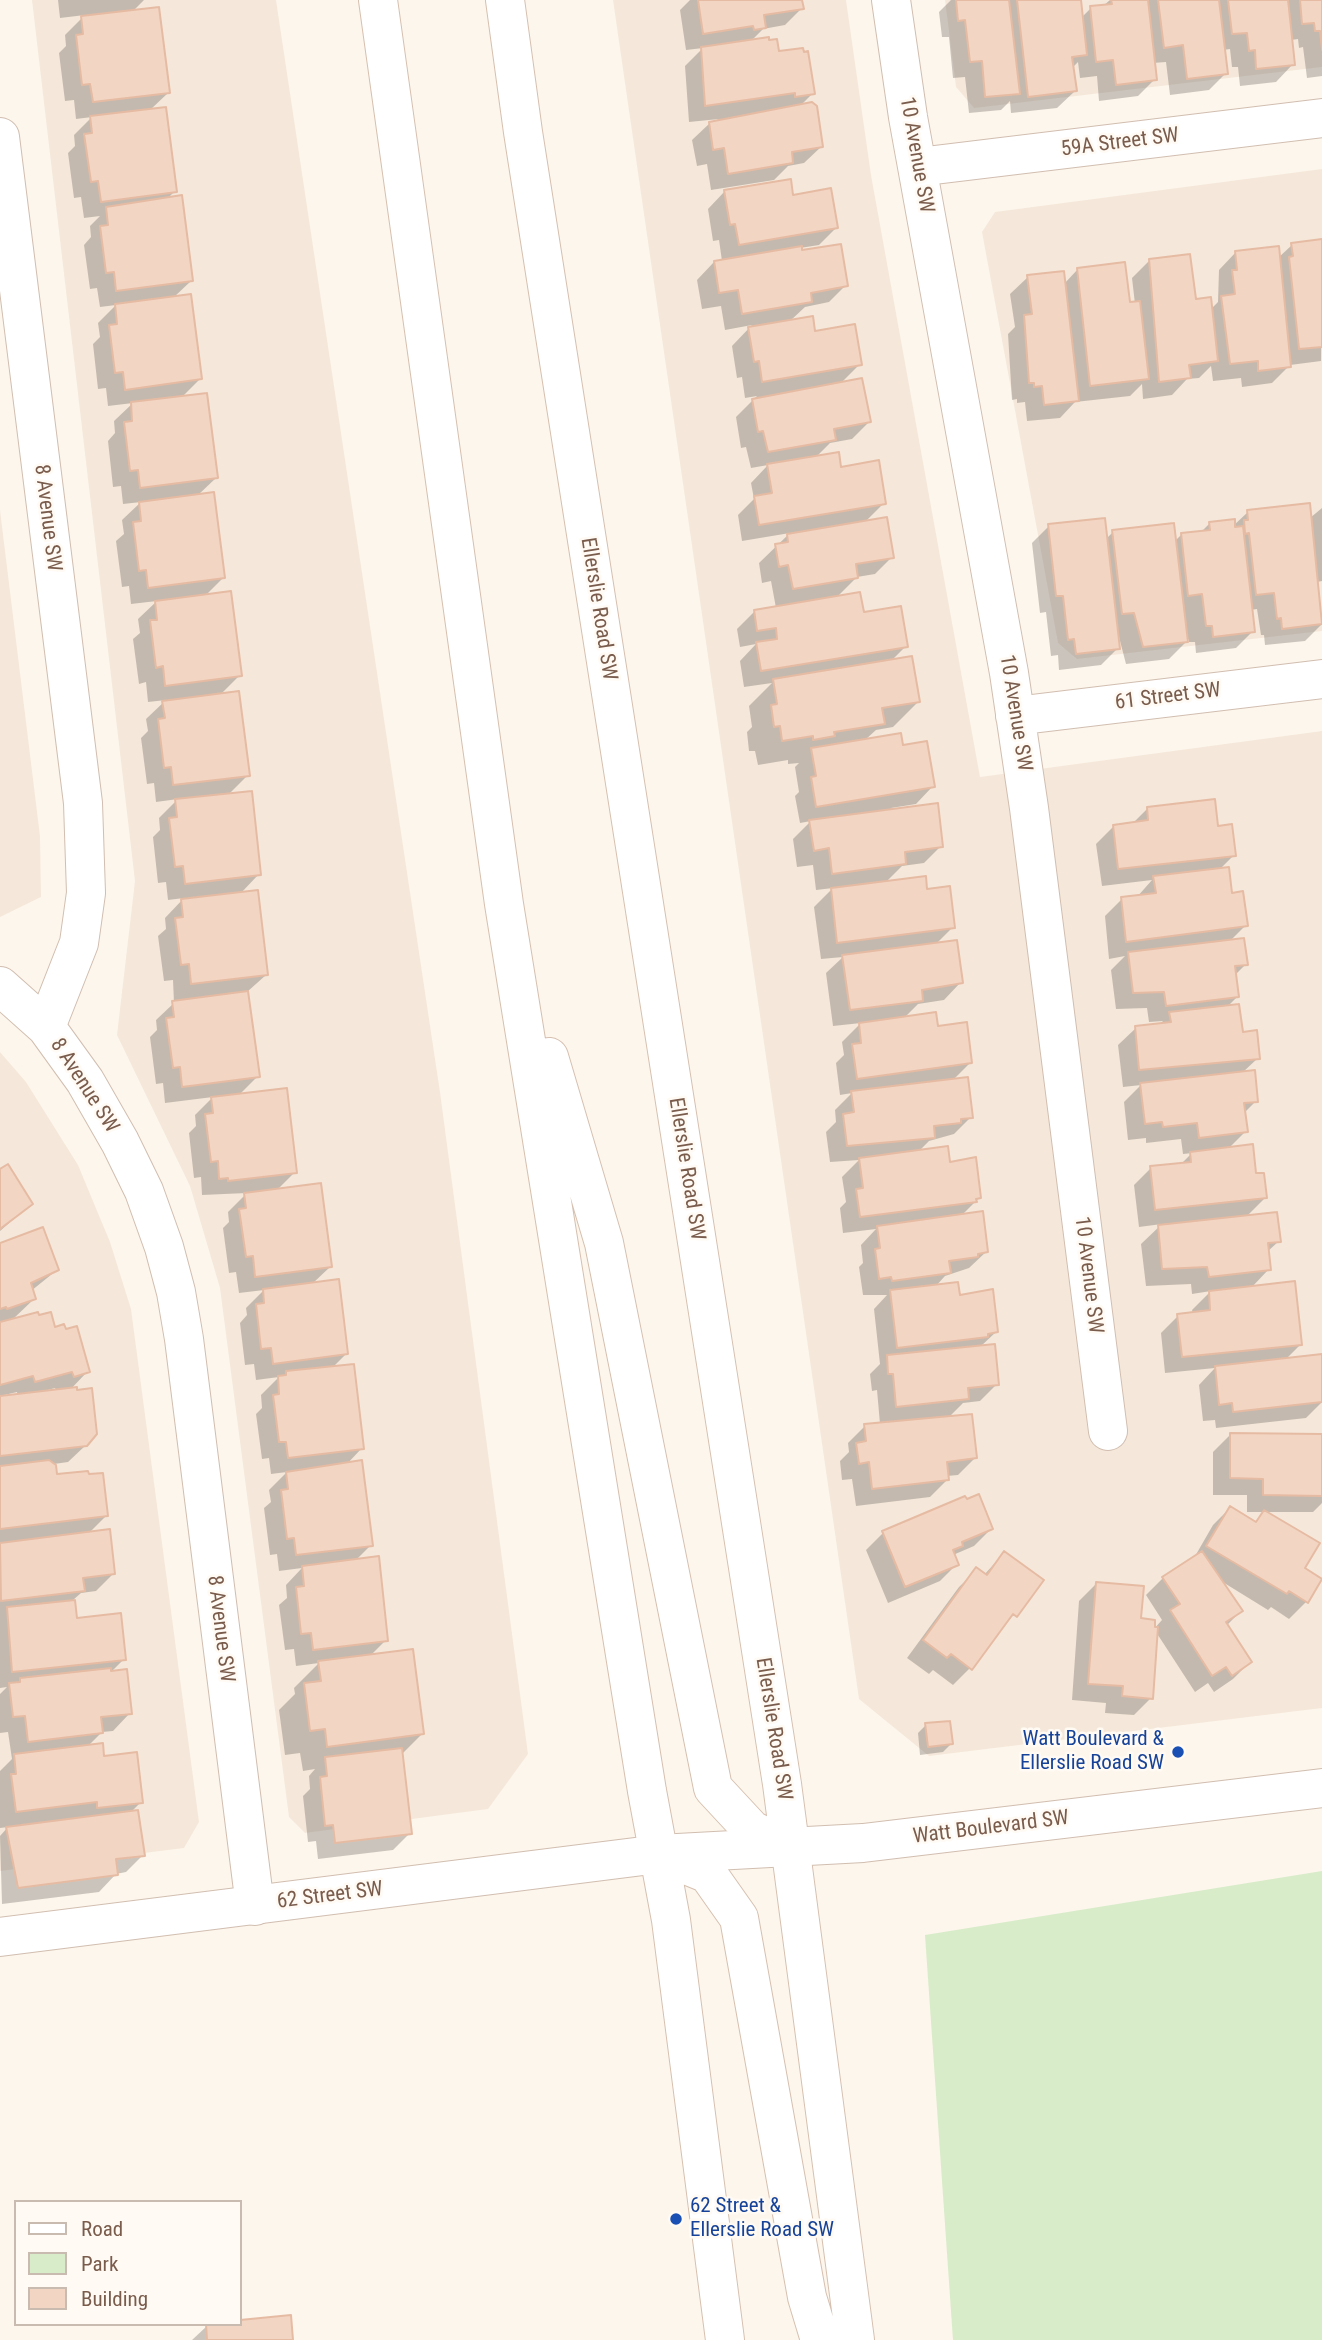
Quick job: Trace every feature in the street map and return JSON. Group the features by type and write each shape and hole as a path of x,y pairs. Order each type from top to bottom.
{"main road":[{"path":"378,0 504,904 671,1920 725,2340"},
{"name":"Ellerslie Road SW","path":"505,0 790,1849 855,2340"},
{"name":"10 Avenue SW","path":"891,0 1015,716 1108,1431"},
{"name":"59A Street SW","path":"918,167 1322,118"},
{"name":"8 Avenue SW","path":"0,137 83,803 86,894 79,943 46,1027 85,1081 120,1142 148,1202 176,1292 255,1906"},
{"name":"61 Street SW","path":"1015,716 1322,679"},
{"path":"504,904 604,1242 713,1788 752,1829 790,1849"},
{"path":"0,986 46,1027"},
{"name":"Watt Boulevard SW","path":"659,1854 863,1843 1322,1788"},
{"path":"659,1854 708,1874 739,1918 807,2297 820,2340"},
{"name":"62 Street SW","path":"0,1937 659,1854"}],"shaded area":[{"path":"32,0 276,0 440,1092 528,1754 488,1809 305,1833 289,1817 220,1288 190,1186 117,1035 135,881"},
{"path":"613,0 846,0 871,175 980,777 1322,731 1322,1708 929,1756 859,1699"},
{"path":"945,0 1322,0 1322,67 974,108 956,87"},
{"path":"1322,169 1322,631 1077,659 1058,643 982,232 995,212"},
{"path":"0,510 40,836 41,897 0,917"},
{"path":"0,1052 26,1082 78,1165 110,1242 131,1309 199,1822 184,1848 0,1871"}],"green space":[{"path":"1322,1871 1322,2340 953,2340 925,1935"}],"building":[{"path":"698,0 802,0 804,9 764,15 766,28 754,30 753,26 703,34"},
{"path":"956,0 1009,0 1020,94 985,97 982,61 970,62 965,20 958,21"},
{"path":"1017,0 1081,0 1087,55 1072,57 1077,91 1028,97"},
{"path":"1111,0 1148,0 1157,80 1116,85 1113,60 1096,62 1090,6 1112,4"},
{"path":"1158,0 1219,0 1228,74 1187,79 1183,45 1164,48"},
{"path":"1228,0 1288,0 1295,65 1256,69 1255,50 1249,51 1247,33 1232,34"},
{"path":"1300,0 1322,0 1322,50 1320,31 1315,31 1314,23 1302,24"},
{"path":"159,7 170,93 93,102 90,84 82,85 76,35 83,34 81,16"},
{"path":"769,37 769,40 777,39 779,51 803,48 804,52 808,51 815,94 795,97 795,93 705,106 701,47"},
{"path":"812,102 817,106 823,147 792,152 793,163 728,174 724,148 713,150 709,122"},
{"path":"166,107 177,192 101,202 98,181 91,182 84,134 92,133 90,116"},
{"path":"791,179 793,195 831,188 838,228 739,245 735,224 730,225 724,190"},
{"path":"182,195 193,281 116,291 114,272 106,273 100,226 108,225 106,207"},
{"path":"1322,239 1322,347 1299,349 1289,257 1293,256 1291,243"},
{"path":"841,244 848,286 811,293 812,302 742,314 738,290 719,293 714,261 802,246 802,250"},
{"path":"1279,246 1291,367 1258,371 1258,361 1230,364 1221,296 1235,294 1232,270 1237,270 1235,251"},
{"path":"1190,254 1196,299 1211,297 1218,361 1189,365 1191,378 1159,382 1149,259"},
{"path":"1125,262 1130,302 1140,301 1149,379 1090,386 1077,268"},
{"path":"1064,271 1079,401 1044,405 1042,386 1034,387 1034,383 1029,383 1024,315 1032,314 1027,275"},
{"path":"191,294 202,379 125,390 123,372 115,373 109,325 117,324 115,304"},
{"path":"813,316 815,331 855,324 862,365 762,382 759,361 754,362 748,327"},
{"path":"862,378 871,422 834,429 836,440 768,452 763,431 758,432 752,399"},
{"path":"207,393 218,478 140,488 138,470 130,471 124,422 132,421 131,402"},
{"path":"839,452 841,467 879,460 886,504 759,525 754,496 772,493 767,464"},
{"path":"214,492 225,578 148,588 146,570 139,571 133,522 141,521 139,502"},
{"path":"1310,503 1322,624 1282,629 1281,618 1277,619 1274,593 1256,595 1249,533 1245,534 1244,520 1248,520 1247,510"},
{"path":"887,517 894,558 856,564 858,578 793,589 788,565 779,567 775,544 788,542 787,534"},
{"path":"1105,518 1120,649 1076,654 1074,639 1068,640 1063,596 1056,596 1048,524"},
{"path":"1235,519 1235,527 1243,526 1255,632 1213,637 1212,626 1206,626 1202,594 1188,596 1181,533 1210,530 1209,522"},
{"path":"1174,523 1188,642 1143,647 1134,613 1122,614 1112,530"},
{"path":"231,591 242,676 165,686 163,666 156,668 150,620 157,620 155,601"},
{"path":"860,592 864,612 901,606 908,647 761,671 756,642 777,639 776,628 757,631 754,610"},
{"path":"912,656 920,702 882,708 885,724 834,732 835,736 813,740 813,736 782,741 780,726 774,727 771,705 777,704 773,679"},
{"path":"239,691 250,776 173,785 171,767 164,768 158,719 165,718 162,701"},
{"path":"901,733 903,745 927,741 935,787 816,807 811,777 816,776 811,748"},
{"path":"252,791 261,875 185,884 183,866 175,867 169,818 177,817 175,799"},
{"path":"1215,799 1218,826 1232,824 1236,856 1118,869 1113,825 1148,820 1147,807"},
{"path":"938,803 943,847 905,852 906,864 832,874 829,848 814,851 809,820"},
{"path":"1229,867 1232,893 1243,891 1248,926 1126,942 1121,897 1156,893 1153,876"},
{"path":"926,876 927,889 950,886 955,928 837,943 831,888"},
{"path":"258,890 268,975 191,984 189,964 181,965 175,918 183,917 181,899"},
{"path":"1244,938 1248,965 1235,966 1239,997 1166,1006 1164,992 1133,993 1128,952"},
{"path":"957,940 963,983 922,990 923,1001 850,1010 842,955"},
{"path":"248,991 260,1077 182,1087 180,1067 173,1068 166,1018 174,1017 172,1001"},
{"path":"1239,1004 1243,1032 1257,1030 1260,1059 1139,1070 1135,1026 1171,1022 1169,1012"},
{"path":"936,1012 938,1026 967,1022 972,1063 857,1079 852,1044 861,1043 859,1023"},
{"path":"1255,1070 1258,1102 1244,1103 1248,1132 1199,1138 1197,1123 1163,1127 1162,1122 1145,1124 1140,1083"},
{"path":"968,1077 973,1118 961,1119 961,1123 934,1126 935,1138 847,1146 843,1114 854,1112 851,1091"},
{"path":"287,1088 297,1173 228,1181 228,1178 219,1179 218,1161 211,1162 205,1114 213,1113 211,1097"},
{"path":"1253,1144 1256,1173 1264,1173 1267,1198 1155,1210 1150,1166 1191,1162 1190,1152"},
{"path":"948,1146 950,1162 976,1157 981,1198 976,1199 977,1202 860,1217 856,1189 863,1188 859,1158"},
{"path":"8,1164 33,1204 0,1229 0,1169"},
{"path":"321,1183 332,1267 255,1277 253,1256 246,1257 239,1209 246,1208 244,1193"},
{"path":"983,1211 988,1252 978,1254 978,1257 949,1261 951,1273 892,1281 891,1277 879,1279 875,1249 880,1248 877,1226"},
{"path":"1277,1212 1281,1242 1268,1243 1271,1270 1209,1277 1207,1267 1162,1269 1158,1225"},
{"path":"43,1227 59,1270 31,1283 36,1299 0,1309 0,1243"},
{"path":"339,1279 348,1354 273,1364 271,1348 261,1349 256,1304 264,1303 263,1289"},
{"path":"1295,1281 1302,1345 1182,1357 1177,1314 1210,1310 1209,1291"},
{"path":"958,1282 960,1295 993,1289 998,1332 988,1334 988,1337 897,1348 890,1290"},
{"path":"38,1312 39,1315 51,1312 55,1327 64,1324 66,1329 77,1326 90,1372 74,1377 72,1372 35,1382 33,1376 0,1385 0,1322"},
{"path":"995,1344 999,1385 968,1388 969,1399 896,1407 893,1374 888,1374 887,1355"},
{"path":"1322,1354 1322,1402 1233,1412 1232,1403 1219,1405 1215,1366"},
{"path":"354,1364 364,1449 288,1458 286,1442 279,1442 273,1395 279,1394 278,1376 286,1375 286,1371"},
{"path":"77,1387 77,1390 92,1388 97,1434 87,1446 0,1456 0,1396"},
{"path":"972,1414 977,1458 947,1462 949,1480 872,1489 869,1462 859,1464 856,1443 866,1441 864,1424"},
{"path":"1230,1433 1322,1434 1322,1496 1263,1495 1263,1479 1230,1478"},
{"path":"49,1460 56,1465 57,1474 88,1471 89,1474 103,1473 108,1516 0,1529 0,1466"},
{"path":"362,1460 373,1546 296,1555 294,1538 287,1539 281,1490 288,1489 286,1472"},
{"path":"979,1494 993,1529 962,1542 963,1546 953,1550 959,1565 905,1587 882,1531 965,1496 967,1499"},
{"path":"1230,1506 1256,1522 1264,1510 1320,1543 1305,1568 1322,1579 1308,1603 1289,1591 1287,1594 1206,1546"},
{"path":"110,1529 115,1574 83,1578 85,1591 1,1601 0,1543"},
{"path":"1004,1551 1044,1580 1017,1617 1013,1614 972,1670 951,1654 947,1658 923,1640 976,1567 987,1575"},
{"path":"1202,1551 1243,1611 1226,1622 1252,1662 1232,1676 1226,1667 1212,1676 1170,1610 1180,1604 1162,1577"},
{"path":"379,1556 388,1641 313,1650 311,1633 301,1634 296,1587 304,1586 302,1566"},
{"path":"1096,1582 1144,1586 1141,1618 1155,1620 1155,1627 1158,1627 1153,1699 1122,1696 1123,1686 1088,1684"},
{"path":"75,1600 77,1618 121,1613 126,1660 12,1672 7,1607"},
{"path":"413,1649 424,1734 327,1747 325,1729 310,1731 304,1683 321,1681 318,1661"},
{"path":"111,1668 111,1671 127,1669 132,1714 101,1717 103,1733 28,1742 25,1716 13,1717 9,1683 20,1682 20,1678"},
{"path":"950,1721 953,1744 928,1747 925,1723"},
{"path":"103,1743 104,1756 137,1752 143,1803 97,1808 97,1802 16,1812 11,1774 16,1774 14,1754"},
{"path":"402,1748 412,1834 335,1843 333,1825 325,1826 320,1777 327,1776 325,1757"},
{"path":"138,1810 145,1856 116,1859 118,1875 18,1888 6,1827"},
{"path":"291,2315 293,2340 207,2340 206,2326 242,2326 242,2320"}],"place":[{"name":"Watt Boulevard & Ellerslie Road SW","path":"1178,1752"},
{"name":"62 Street & Ellerslie Road SW","path":"676,2219"}]}
